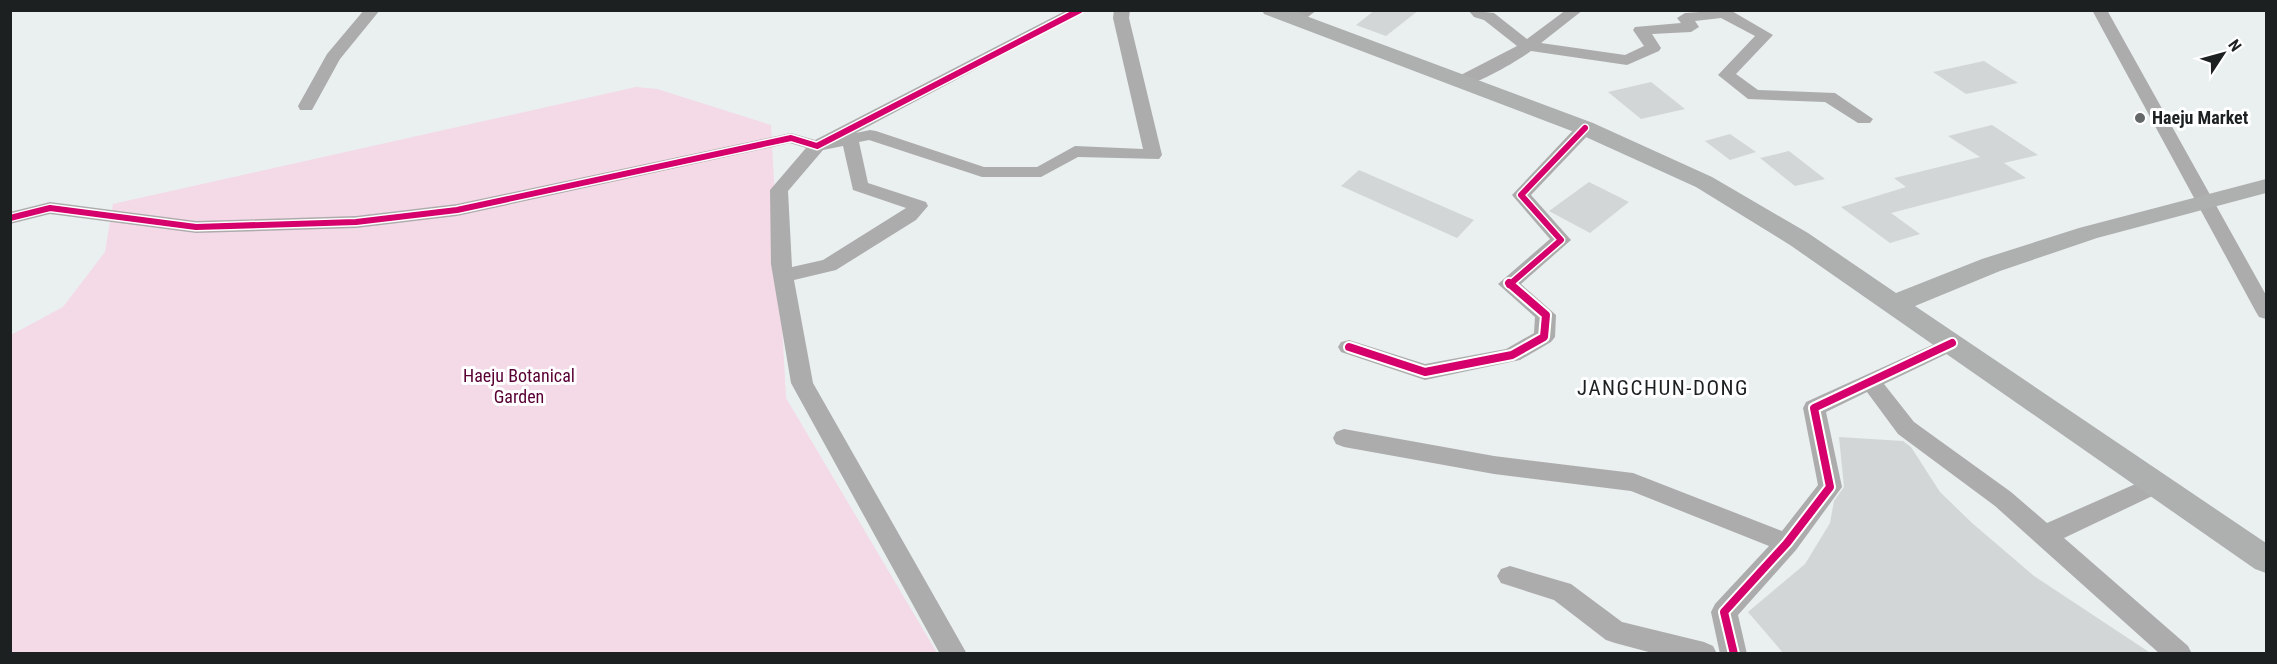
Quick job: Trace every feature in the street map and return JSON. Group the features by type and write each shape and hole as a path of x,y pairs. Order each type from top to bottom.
{"main road":[{"path":"1271,10 1303,15 1461,82 1585,128 1704,182 1748,207 1952,343 2266,560"},
{"path":"1894,304 1991,265 2088,233 2266,186"}],"street":[{"path":"306,106 333,57 373,10"},
{"path":"954,654 802,383 783,276 779,190 817,146 1080,10"},
{"path":"10,218 50,208 196,227 356,222 457,210 791,138 817,146 870,135 982,172 1041,172 1075,151 1153,155 1121,18 1122,10"},
{"path":"1475,10 1479,14 1489,16 1527,46 1627,60 1653,48 1641,30 1691,27 1685,18 1721,12 1765,35 1726,75 1754,95 1829,97 1864,120"},
{"path":"1461,82 1514,56 1576,10"},
{"path":"2099,10 2266,312"},
{"path":"1349,347 1425,372 1512,355 1544,337 1546,315 1508,284 1561,240 1521,195 1585,128"},
{"path":"783,276 829,265 909,216 919,206 859,186 850,139"},
{"path":"1734,654 1724,612 1787,543 1830,487 1814,408 1952,343"},
{"path":"1871,382 1906,428 2003,499 2179,654"},
{"path":"1344,438 1494,465 1633,482 1787,543"},
{"path":"2046,535 2157,484"},
{"path":"1510,576 1563,592 1615,632 1704,654"}],"green space":[{"name":"Haeju Botanical Garden","path":"636,87 657,89 771,125 786,398 937,653 11,654 11,335 63,307 105,252 113,204"}],"building":[{"path":"1375,10 1419,10 1386,36 1356,25"},
{"path":"1984,61 2018,83 1966,94 1933,72"},
{"path":"1651,82 1685,109 1641,119 1608,92"},
{"path":"1992,125 2038,155 2004,163 2026,178 1891,213 1920,234 1890,243 1841,207 1906,187 1894,178 1980,157 1948,136"},
{"path":"1730,134 1756,152 1730,160 1705,141"},
{"path":"1789,151 1825,179 1795,186 1760,158"},
{"path":"1359,170 1474,220 1457,238 1341,186"},
{"path":"1589,182 1629,202 1590,233 1549,211"},
{"path":"1839,437 1903,441 1911,447 1940,492 1972,523 2034,576 2152,654 1784,654 1748,612 1805,564 1830,523 1834,501 1844,487"}],"cycle path":[{"path":"10,218 50,208 196,227 356,222 457,210 791,138 817,146 1080,10"},
{"path":"1349,347 1425,372 1512,355 1544,337 1546,315 1508,284 1561,240 1521,195 1585,128"},
{"path":"1734,654 1724,612 1787,543 1830,487 1814,408 1952,343"}],"place":[{"name":"Haeju Market","path":"2140,118"}],"district":[{"name":"JANGCHUN-DONG","path":"1663,388"}]}
